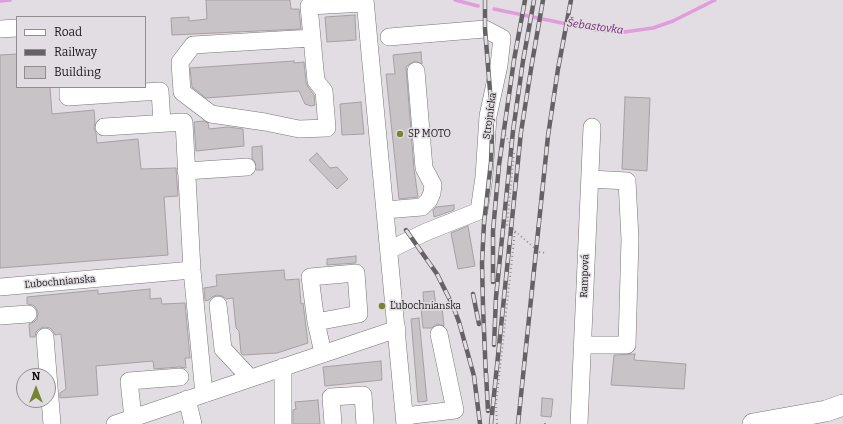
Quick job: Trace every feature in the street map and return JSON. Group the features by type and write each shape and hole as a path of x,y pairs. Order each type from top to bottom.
{"main road":[{"path":"753,424 826,411 843,405"}],"street":[{"path":"312,38 193,45 180,62 182,92 211,114 299,129 327,128 324,91 316,81 312,38 309,6 365,2 405,420 455,417 439,334"},
{"path":"0,29 16,28"},
{"name":"Strojnícka","path":"389,38 485,29 502,38 499,65 488,116 484,177 479,211 426,232 389,250"},
{"path":"385,210 422,207 429,200 432,193 433,185 424,168 416,71"},
{"path":"68,88 68,97 160,92 162,123"},
{"path":"104,127 184,122 192,270 204,394"},
{"name":"Rampová","path":"579,424 592,127"},
{"path":"186,171 247,167"},
{"path":"582,345 627,345 630,239 627,181 590,179"},
{"name":"Ľubochnianska","path":"0,287 192,270"},
{"path":"218,305 223,349 250,378"},
{"path":"0,316 28,314"},
{"path":"316,322 323,354"},
{"path":"115,424 397,328"},
{"path":"45,337 52,424"},
{"path":"283,367 283,424"},
{"path":"133,418 129,381 180,377"},
{"path":"333,424 331,397 363,395 365,424"},
{"path":"188,399 193,424"}],"path":[{"path":"499,126 514,152 506,226 515,231 539,252 548,253"},
{"path":"497,424 496,405 515,231"}],"building":[{"path":"206,0 290,0 291,9 299,9 301,29 172,35 171,18 189,17 189,21 207,19"},
{"path":"355,15 356,40 327,42 325,17"},
{"path":"421,52 422,64 415,61 406,67 414,169 418,197 399,199 386,74 395,74 393,55"},
{"path":"16,54 16,88 50,88 52,114 94,110 94,128 97,143 138,139 141,169 176,168 178,196 164,197 168,255 0,268 0,55"},
{"path":"294,61 294,63 304,62 306,82 314,95 315,105 311,106 305,104 299,91 206,98 192,87 190,68"},
{"path":"625,97 650,98 647,171 622,169"},
{"path":"361,102 364,134 342,135 340,104"},
{"path":"204,121 208,123 209,129 228,127 243,129 244,146 196,151 194,122"},
{"path":"262,146 263,170 256,170 255,162 252,159 252,147"},
{"path":"317,153 330,168 337,167 348,179 337,189 309,160"},
{"path":"454,205 454,210 434,217 433,210 436,207"},
{"path":"468,226 475,266 458,269 451,233"},
{"path":"356,256 356,263 327,265 327,259"},
{"path":"284,270 285,280 299,279 301,304 303,303 308,343 277,353 243,355 241,353 239,331 236,328 233,298 226,299 217,295 205,301 204,288 217,286 216,275"},
{"path":"150,289 150,299 161,298 162,304 185,303 190,358 185,358 186,368 179,367 154,369 153,361 96,366 98,395 60,398 60,393 66,389 61,334 55,335 50,328 44,327 36,332 35,337 30,337 29,324 37,319 38,313 33,305 27,304 27,297 98,290 98,294"},
{"path":"434,291 436,307 442,307 444,326 437,324 432,328 423,328 421,309 424,308 423,292"},
{"path":"419,318 427,401 418,402 411,319"},
{"path":"635,354 634,360 686,364 684,389 611,385 614,355"},
{"path":"381,361 382,380 325,386 323,367"},
{"path":"542,398 553,399 551,417 541,416"},
{"path":"318,400 320,424 293,424 293,410 296,409 295,402"}],"waterway":[{"name":"Šebastovka","path":"0,1 10,0"},
{"name":"Šebastovka","path":"455,0 478,6"},
{"name":"Šebastovka","path":"494,9 596,30 624,32 653,28 673,21 715,0"}],"railway":[{"path":"485,0 485,29 492,136 482,263 486,378"},
{"path":"493,282 493,231 499,165 514,60 525,0"},
{"path":"494,345 496,297 513,131 523,61 534,0"},
{"path":"491,424 521,132 543,0"},
{"path":"518,424 548,136 558,69 571,0"},
{"path":"406,230 437,274 453,306 474,376 480,424"},
{"path":"473,294 479,324"},
{"path":"486,373 488,411"}],"place":[{"name":"SP MOTO","path":"400,134"},
{"name":"Ľubochnianska","path":"382,306"}]}
